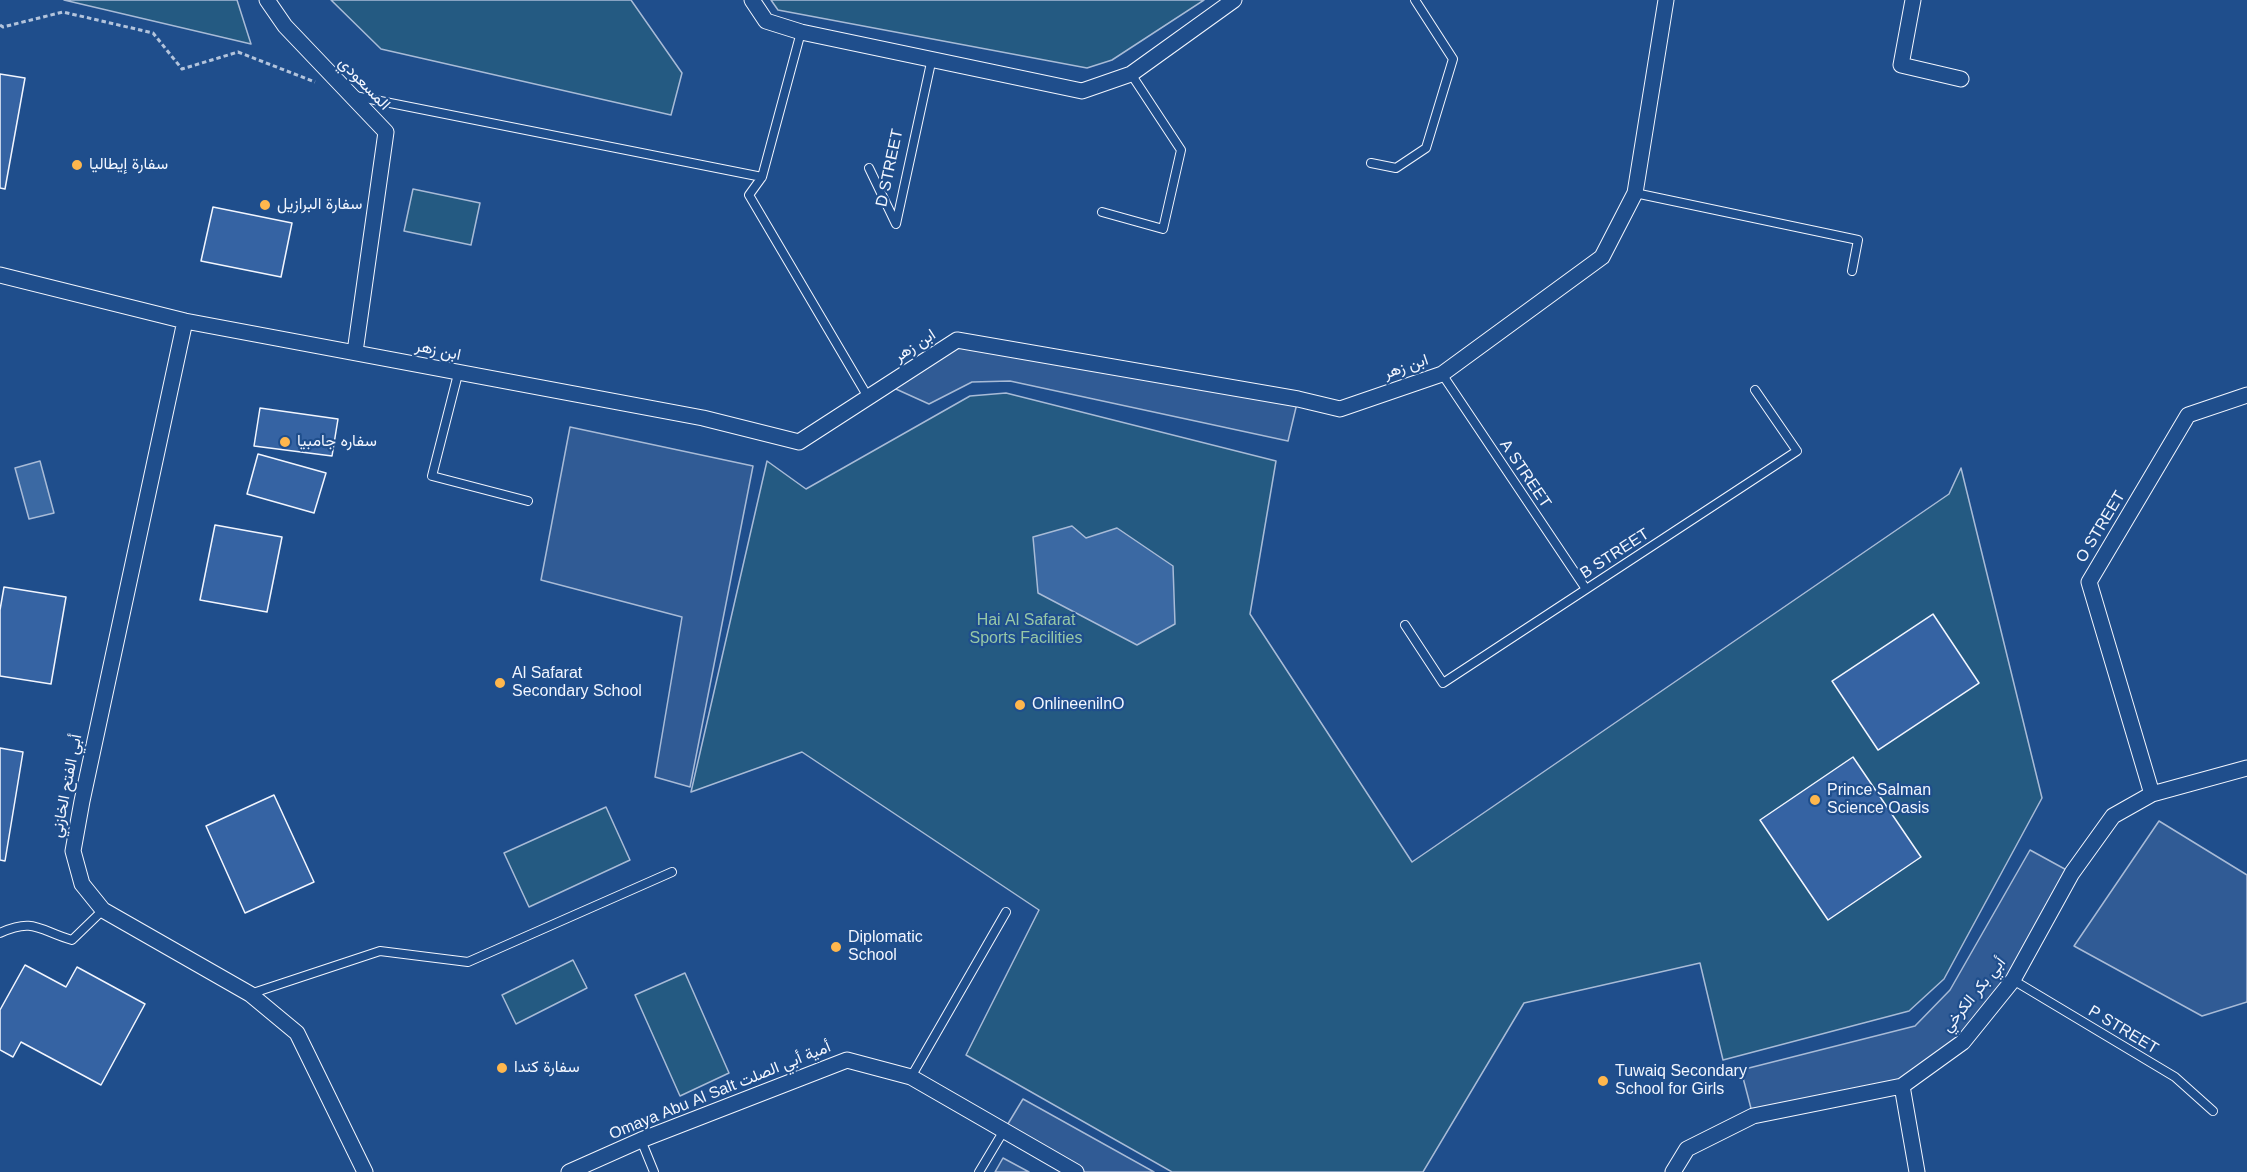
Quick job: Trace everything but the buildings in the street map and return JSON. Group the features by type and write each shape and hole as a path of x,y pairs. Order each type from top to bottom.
{"street":[{"name":"المسعودي","path":"267,0 285,27 386,132 355,352"},
{"path":"752,0 766,21 801,32 1082,91 1131,74 1234,0"},
{"name":"ابن زهر","path":"0,275 185,321 355,352 458,374 703,418 799,442 957,340 1298,399 1340,409 1442,374 1602,257 1635,193 1666,0"},
{"path":"1913,0 1901,65 1961,79"},
{"name":"أبي الفتح الخازني","path":"185,321 73,851 82,884 102,910 250,994 297,1033 365,1172"},
{"name":"O STREET","path":"2152,794 2089,582 2188,415 2247,395"},
{"name":"أبي بكر الكرخي","path":"1673,1172 1687,1149 1753,1116 1902,1086 1963,1042 2013,980 2072,873 2113,816 2152,794 2247,768"},
{"name":"Omaya Abu Al Salt أمية أبي الصلت","path":"569,1172 641,1140 847,1060 911,1077 1076,1172"},
{"path":"1902,1086 1917,1172"}],"lane":[{"path":"1371,163 1396,168 1426,148 1453,58 1415,0"},
{"path":"801,32 762,177 748,195 868,397"},
{"name":"D STREET","path":"869,168 896,224 932,58"},
{"path":"1102,212 1163,229 1180,150 1131,74"},
{"path":"350,95 762,177"},
{"path":"1635,193 1858,240 1852,271"},
{"path":"458,374 432,476 528,501"},
{"name":"A STREET","path":"1442,374 1586,589"},
{"name":"B STREET","path":"1405,626 1443,683 1797,451 1755,390"},
{"path":"250,994 380,951 468,962 672,872"},
{"path":"0,933 18,925 35,926 72,940 102,910"},
{"path":"911,1077 1006,912"},
{"name":"P STREET","path":"2013,980 2175,1077 2213,1111"},
{"path":"979,1172 1003,1132"},
{"path":"641,1140 654,1172"}],"path":[{"path":"0,25 3,27 63,12 153,33 182,69 238,52 320,84"}],"green space":[{"path":"64,0 237,0 251,44"},
{"path":"331,0 631,0 682,73 671,115 381,49"},
{"path":"771,0 1204,0 1112,60 1087,68 778,10"},
{"path":"413,189 480,203 471,245 404,231"},
{"name":"Hai Al Safarat Sports Facilities","path":"1006,393 1276,461 1250,614 1412,862 1949,494 1961,468 2042,798 1944,979 1909,1011 1723,1060 1700,963 1524,1003 1423,1172 1172,1172 966,1055 1039,910 802,752 691,792 767,461 806,489 970,396"},
{"path":"606,807 630,860 529,907 504,853"},
{"path":"573,960 587,988 516,1024 502,995"},
{"path":"685,973 729,1073 680,1096 635,995"}],"shaded area":[{"path":"957,340 1298,399 1288,441 1010,381 972,382 929,404 887,385"},
{"path":"570,427 753,466 690,787 655,777 682,617 541,580"},
{"path":"40,461 54,513 29,519 15,468"},
{"path":"1072,526 1086,538 1117,528 1173,566 1175,624 1137,645 1038,593 1033,537"},
{"path":"2159,821 2247,875 2247,1002 2202,1016 2074,946"},
{"path":"2030,850 2072,873 2050,914 1963,1042 1902,1086 1753,1116 1741,1070 1915,1026 1950,990"},
{"path":"1023,1099 1154,1172 1076,1172 1003,1132"},
{"path":"1003,1158 1029,1172 995,1172"}],"place":[{"name":"سفارة إيطاليا","path":"77,165"},
{"name":"سفارة البرازيل","path":"265,205"},
{"name":"سفاره جامبيا","path":"285,442"},
{"name":"Al Safarat Secondary School","path":"500,683"},
{"name":"OnlineenilnO","path":"1020,705"},
{"name":"Prince Salman Science Oasis","path":"1815,800"},
{"name":"Diplomatic School","path":"836,947"},
{"name":"سفارة كندا","path":"502,1068"},
{"name":"Tuwaiq Secondary School for Girls","path":"1603,1081"}]}
